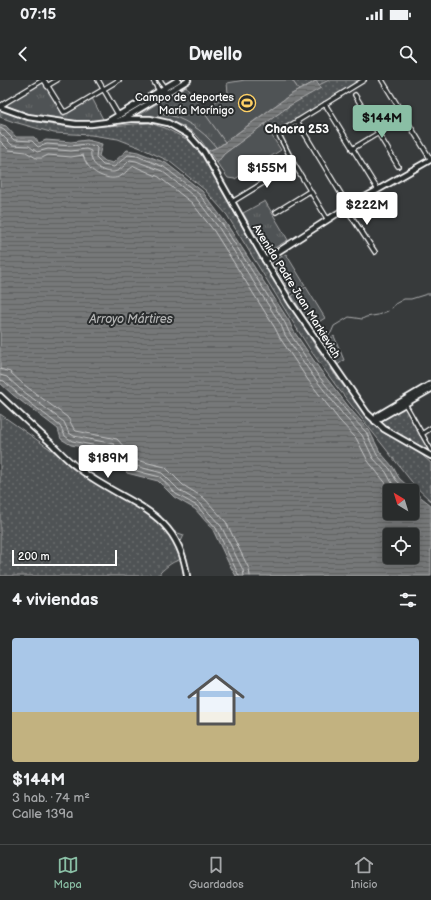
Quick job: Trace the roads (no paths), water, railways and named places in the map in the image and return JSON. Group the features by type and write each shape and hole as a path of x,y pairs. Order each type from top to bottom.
{"main road":[{"path":"106,122 178,80"},
{"path":"118,122 188,80"},
{"name":"Avenida Padre Juan Markievich","path":"0,106 28,118 52,122 83,124 141,119 161,121 189,135 204,152 265,260 313,336 363,407 384,429 431,456"},
{"path":"265,260 347,208 431,160"},
{"path":"375,421 431,384"},
{"path":"404,403 431,389"},
{"path":"0,396 77,468 110,490 140,505 158,518 169,530 179,546 184,559 187,576"}],"street":[{"path":"0,106 43,80 64,112 120,80"},
{"path":"47,86 57,80"},
{"path":"98,80 118,115 124,118"},
{"path":"153,80 160,91 165,94"},
{"path":"160,80 165,88 165,94"},
{"path":"328,220 294,164 278,133 364,80"},
{"path":"382,80 431,160"},
{"path":"355,95 398,166"},
{"path":"325,104 378,190"},
{"path":"352,149 404,117"},
{"path":"297,121 347,208 375,252"},
{"path":"232,202 294,164"},
{"path":"276,212 310,191"},
{"path":"404,403 431,450"},
{"path":"422,434 431,428"}],"water":[{"path":"316,81 321,88 289,106 224,154 217,163 208,151 220,146 290,95"},
{"name":"Arroyo Mártires","path":"0,124 6,126 16,137 34,137 39,143 46,140 71,142 87,140 102,144 99,156 105,161 113,163 127,150 138,152 166,163 202,191 226,223 289,321 293,330 321,371 369,430 380,452 393,467 399,478 405,484 383,484 383,520 419,520 419,496 431,505 431,576 236,576 213,530 195,509 174,497 158,481 127,473 110,452 71,445 61,439 58,429 13,395 0,383"}],"waterway":[{"path":"319,85 329,80"},
{"path":"162,113 178,118 192,125 205,135 216,147"},
{"path":"392,308 395,304 404,299 411,299 431,294"},
{"path":"321,342 331,333 334,326 349,317 362,319 388,311"}],"place":[{"name":"Campo de deportes María Morínigo","path":"247,103"}],"district":[{"name":"Chacra 253","path":"297,129"}]}
